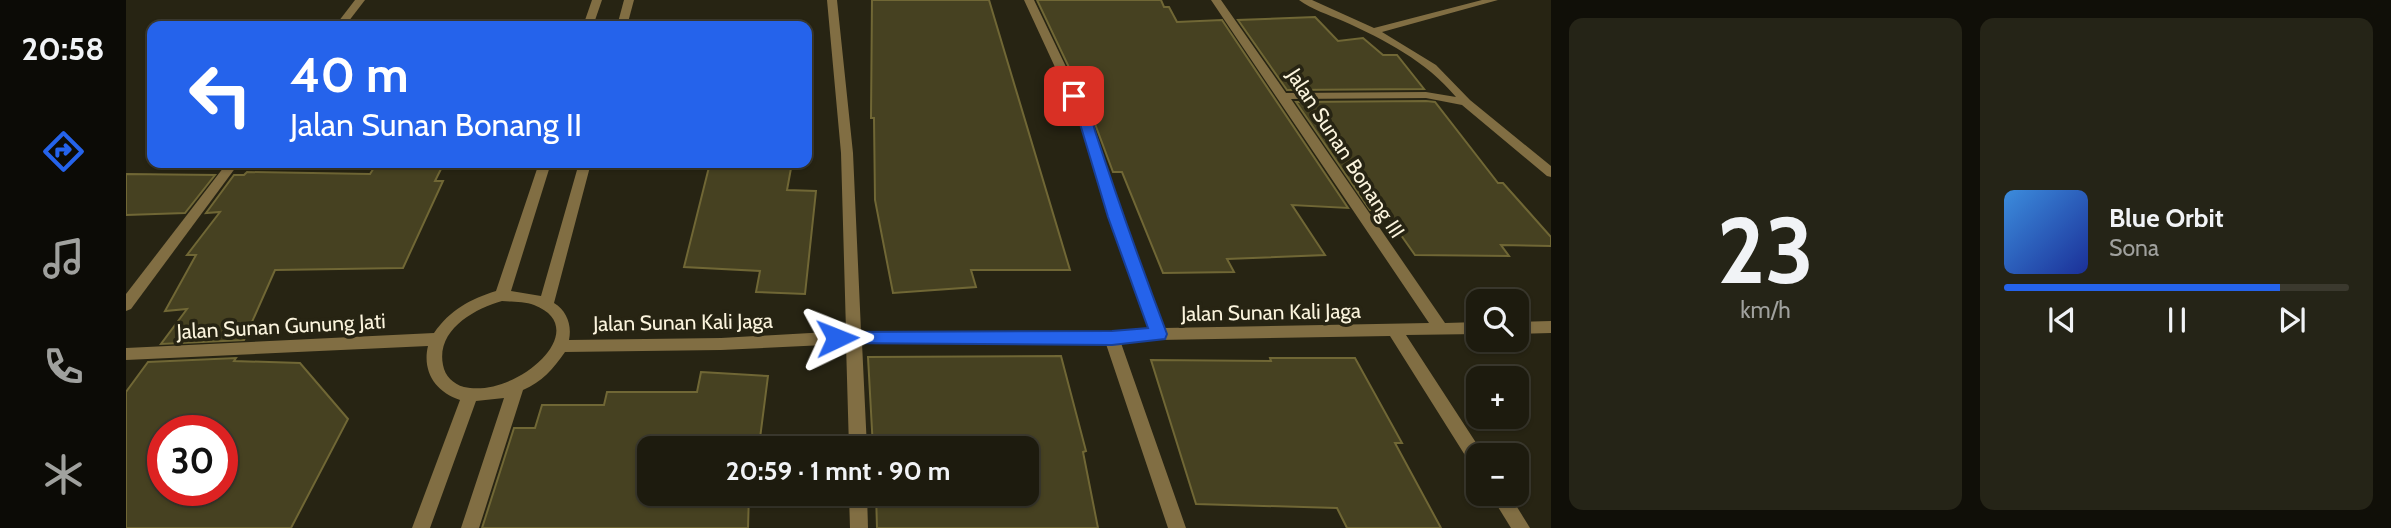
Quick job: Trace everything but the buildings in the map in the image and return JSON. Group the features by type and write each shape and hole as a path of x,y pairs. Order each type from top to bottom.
{"street":[{"path":"344,21 360,0"},
{"path":"590,21 597,0"},
{"path":"623,21 629,0"},
{"path":"832,0 847,153 858,436"},
{"path":"1029,0 1084,117 1115,217 1159,334"},
{"name":"Jalan Sunan Bonang III","path":"1216,0 1286,96 1330,167 1441,329"},
{"path":"1304,0 1372,31 1440,72 1466,102 1551,173"},
{"path":"1372,31 1493,0"},
{"path":"1286,96 1426,95 1466,102"},
{"path":"126,305 229,168"},
{"path":"502,295 543,168"},
{"path":"547,302 584,168"},
{"path":"502,295 527,295 547,302 558,313 564,328 561,346 549,366 515,389 493,395 470,396 449,389 436,376 433,358 438,339 458,315 487,299 502,295"},
{"path":"1529,328 1551,327"},
{"name":"Jalan Sunan Kali Jaga","path":"561,346 721,344 856,337 1112,338 1159,334 1466,328"},
{"path":"1395,331 1467,443"},
{"path":"1112,338 1177,528"},
{"name":"Jalan Sunan Gunung Jati","path":"128,358 438,339"},
{"path":"470,528 515,389"},
{"path":"421,528 470,396"},
{"path":"858,506 859,528"},
{"path":"1507,506 1521,528"}],"route":[{"path":"837,338 1112,338 1159,334 1115,217 1084,117 1074,96"}]}
